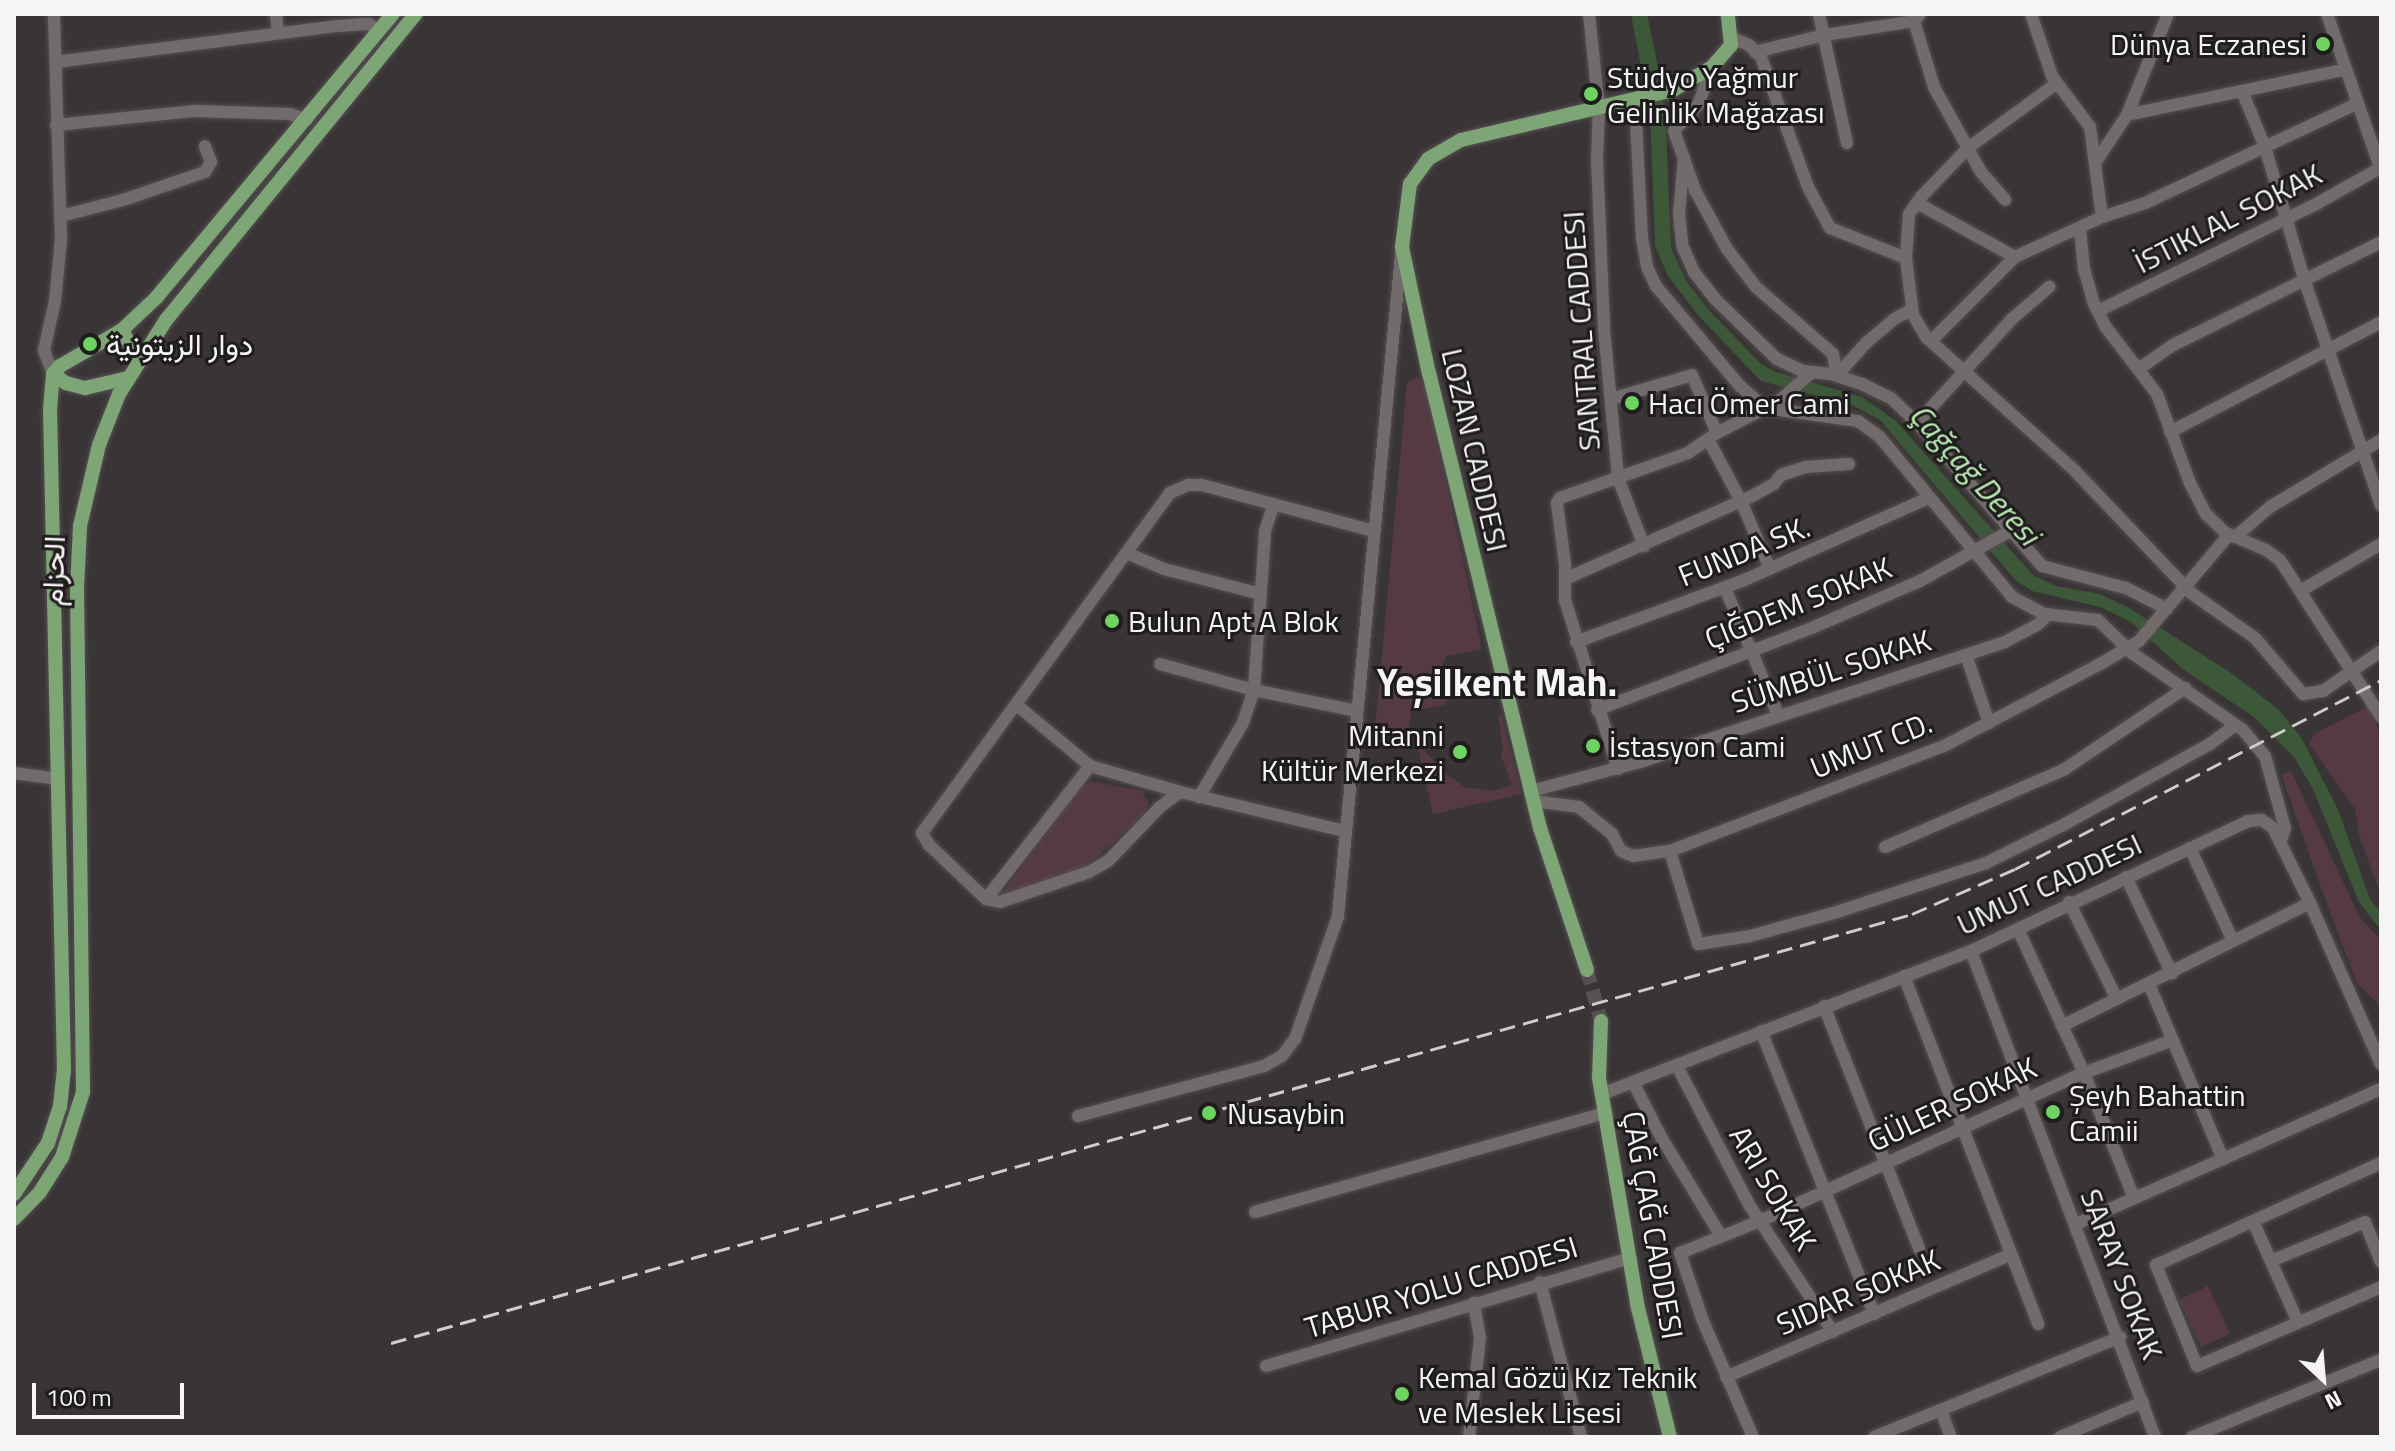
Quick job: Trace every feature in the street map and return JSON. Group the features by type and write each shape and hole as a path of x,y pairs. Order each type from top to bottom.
{"main road":[{"path":"128,378 85,388 66,383 53,374 60,366 122,330 166,287 393,14"},
{"name":"الحزام","path":"14,1219 40,1192 62,1157 83,1092 78,556 90,477 109,416 138,360 220,253 416,14"},
{"path":"1712,67 1731,45 1728,14"},
{"name":"LOZAN CADDESI","path":"1587,970 1532,796 1402,247 1410,184 1428,159 1461,140 1639,100 1673,90 1712,67"},
{"path":"122,330 138,360"},
{"name":"الحزام","path":"14,1194 48,1143 63,1090 50,409 53,374"},
{"name":"ÇAĞ ÇAĞ CADDESI","path":"1601,1021 1599,1078 1638,1308 1670,1437"}],"street":[{"path":"53,374 44,350 58,282 61,216 54,14"},
{"path":"276,14 278,33"},
{"name":"SANTRAL CADDESI","path":"1589,14 1599,109 1596,121 1600,256 1618,478 1644,546"},
{"path":"1819,14 1847,143"},
{"path":"2031,14 2057,83 2090,127 2102,217"},
{"path":"2095,163 2127,115 2168,14"},
{"path":"2327,14 2343,70 2381,169"},
{"path":"1755,52 1917,18 1934,87 1981,172 2005,200"},
{"path":"56,62 369,24 379,31"},
{"path":"1730,37 1761,57 1808,187 1830,228 1906,258"},
{"path":"1712,67 1698,105 1674,131 1695,190 1727,249 1756,287 1833,354 1837,375"},
{"path":"2127,115 2343,70"},
{"path":"2057,83 1968,148 1909,214 1906,258 1913,309 1931,341 2075,471 2186,587 2255,638 2303,694 2323,691 2381,651"},
{"path":"2242,91 2265,147 2304,279 2365,450 2381,505"},
{"path":"1639,100 1642,238 1647,267 1656,286 1740,386 1765,408 1858,421 1879,436 1928,498 1978,551 2012,597 2025,607 2049,614 2098,620 2235,725 2265,756 2285,828 2280,843"},
{"path":"1931,341 2015,257 2102,217 2145,203 2356,104"},
{"path":"56,125 195,111 290,114 307,120"},
{"path":"61,216 123,200 205,172 211,162 205,146"},
{"path":"1684,158 1679,214 1682,245 1694,272 1715,299 1777,359 1812,372 1837,375 1891,398 1917,423 2008,533 2042,566 2126,588 2163,614"},
{"name":"İSTIKLAL SOKAK","path":"2098,311 2287,219 2381,169"},
{"path":"1917,203 2015,257"},
{"path":"2080,229 2084,269 2098,311 2105,326 2157,394 2206,514 2232,536 2280,560 2379,709"},
{"path":"2140,368 2173,345 2381,242"},
{"path":"1078,1116 1264,1066 1282,1056 1295,1039 1338,916 1402,247"},
{"path":"1917,423 2013,318 2049,287"},
{"path":"1837,375 1867,342 1894,319 1913,309"},
{"path":"2170,432 2381,322"},
{"path":"1618,769 1565,600 1557,503 1560,498 1688,453 1779,401 1812,372"},
{"path":"1611,399 1692,375 1713,436 1770,569"},
{"name":"UMUT CD.","path":"1532,796 1579,807 1612,834 1621,851 1633,856 1670,851 1944,746 2133,644 2232,536 2270,507 2381,440"},
{"path":"1565,579 1741,501 1774,484 1781,475 1806,467 1849,464"},
{"path":"1180,792 1160,807 1108,861 1089,872 1013,900 1000,902 986,899 929,845 922,833 1018,706 1170,493 1178,488 1202,485 1273,507 1374,531"},
{"name":"FUNDA SK.","path":"1576,642 1725,588 1928,498"},
{"path":"1199,797 1243,723 1254,690 1265,531 1273,507"},
{"name":"ÇIĞDEM SOKAK","path":"1597,710 1920,581 2008,533"},
{"path":"2300,591 2381,544"},
{"path":"1127,553 1164,569 1261,594"},
{"path":"1725,588 1778,715"},
{"name":"SÜMBÜL SOKAK","path":"1532,796 2003,643 2038,624 2049,614"},
{"path":"1966,655 1989,723"},
{"path":"1160,664 1254,690 1357,711"},
{"path":"1885,847 2065,769 2185,688"},
{"path":"1018,706 1090,766 1199,797 1345,831"},
{"path":"1670,851 1698,944 1750,936 1837,912 1986,863 2065,824 2210,744 2235,725"},
{"path":"986,899 1090,766"},
{"path":"14,773 59,779"},
{"name":"UMUT CADDESI","path":"1602,1094 1971,951 2069,902 2248,821 2262,820 2273,828 2310,903 2381,1064"},
{"path":"2190,848 2233,941"},
{"path":"2126,877 2172,974"},
{"path":"2069,902 2117,999"},
{"path":"2062,1026 2310,903"},
{"path":"2018,929 2084,1073 2134,1198"},
{"name":"SARAY SOKAK","path":"1971,951 2120,1337 2155,1437"},
{"path":"1904,976 2038,1324"},
{"path":"2149,984 2170,1041 2223,1159"},
{"path":"1824,1006 1919,1249"},
{"path":"1761,1031 1874,1314"},
{"name":"GÜLER SOKAK","path":"1726,1377 1680,1253 1760,1221 2026,1098 2170,1041"},
{"path":"1677,1066 1719,1151 1760,1221 1833,1332"},
{"path":"1633,1082 1661,1137 1721,1236"},
{"path":"2076,1224 2381,1089"},
{"path":"1255,1212 1606,1113"},
{"path":"2381,1163 2156,1265 2197,1366 2381,1287"},
{"path":"2253,1221 2298,1322"},
{"path":"2271,1261 2365,1222 2381,1262"},
{"name":"SIDAR SOKAK","path":"1726,1377 2011,1254"},
{"name":"TABUR YOLU CADDESI","path":"1266,1366 1540,1282 1630,1258"},
{"path":"1540,1282 1577,1436"},
{"path":"1469,1437 1480,1338 1474,1303"},
{"path":"1874,1437 2120,1337"},
{"path":"2192,1437 2381,1360"},
{"path":"1726,1377 1753,1437"},
{"path":"2060,1437 2143,1402"},
{"path":"1941,1410 1951,1437"}],"shaded area":[{"path":"1631,14 1647,14 1660,77 1666,128 1671,248 1687,282 1708,309 1761,364 1776,372 1862,397 1896,421 2033,575 2056,586 2100,594 2129,608 2228,671 2277,708 2301,737 2338,810 2370,899 2381,913 2381,930 2359,902 2313,789 2294,757 2254,717 2184,670 2130,621 2100,607 2032,591 2016,581 1880,420 1852,405 1761,381 1698,315 1668,276 1655,246 1650,114"},
{"path":"1417,377 1424,381 1482,649 1446,656 1442,667 1447,704 1411,712 1408,733 1375,730 1407,383"},
{"path":"2367,707 2381,735 2381,896 2359,835 2355,809 2309,744 2314,734"},
{"path":"1501,714 1521,794 1433,814 1418,749 1422,748 1444,773 1465,787 1492,791 1512,785 1501,756 1503,750 1498,715"},
{"path":"2291,771 2360,918 2381,940 2381,1007 2357,983 2329,910 2281,774"},
{"path":"1091,781 1142,791 1149,803 1144,814 1088,865 1006,896 1001,895 1082,786"},
{"path":"2208,1286 2230,1334 2201,1347 2179,1300"}],"tunnel":[{"path":"1587,970 1601,1021"}],"railway":[{"path":"391,1343 1912,914 2015,869 2381,680"}],"place":[{"name":"Dünya Eczanesi","path":"2323,44"},
{"name":"Stüdyo Yağmur Gelinlik Mağazası","path":"1591,94"},
{"name":"دوار الزيتونية","path":"90,344"},
{"name":"Hacı Ömer Cami","path":"1632,403"},
{"name":"Bulun Apt A Blok","path":"1112,621"},
{"name":"İstasyon Cami","path":"1593,746"},
{"name":"Mitanni Kültür Merkezi","path":"1460,752"},
{"name":"Şeyh Bahattin Camii","path":"2053,1112"},
{"name":"Nusaybin","path":"1209,1113"},
{"name":"Kemal Gözü Kız Teknik ve Meslek Lisesi","path":"1402,1394"}],"district":[{"name":"Yeşilkent Mah.","path":"1497,683"}],"water label":[{"name":"Çağçağ Deresi","path":"1975,474"}]}
